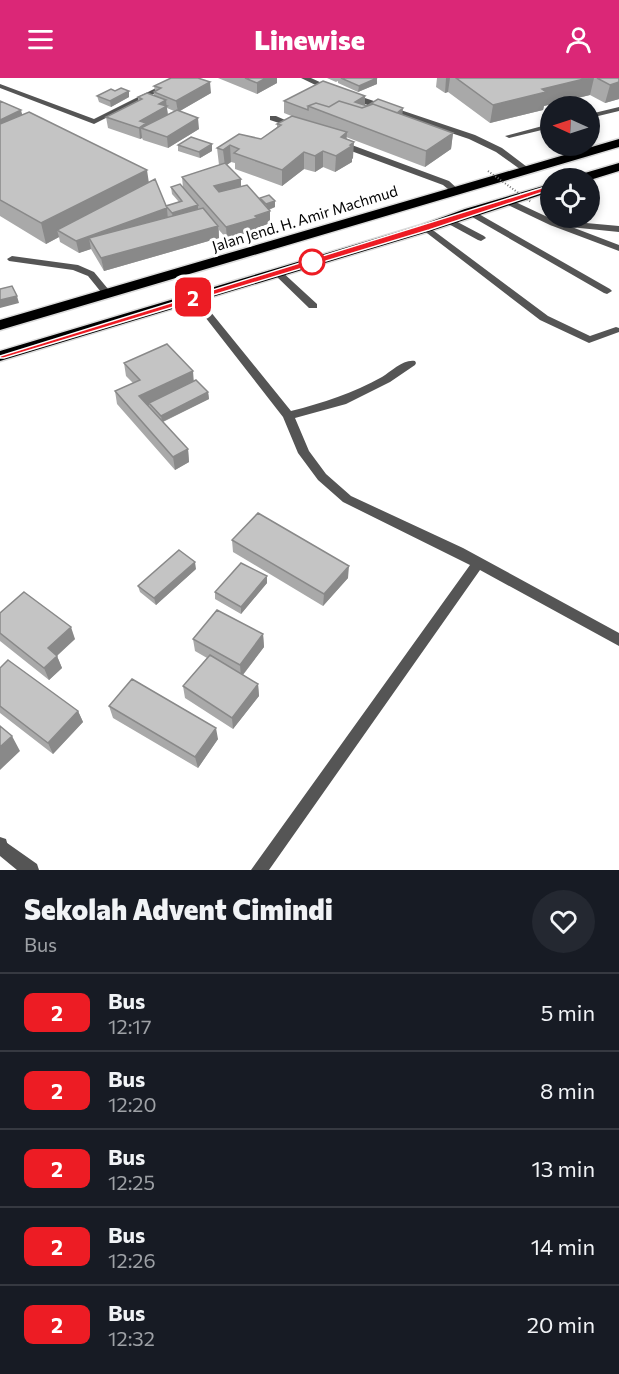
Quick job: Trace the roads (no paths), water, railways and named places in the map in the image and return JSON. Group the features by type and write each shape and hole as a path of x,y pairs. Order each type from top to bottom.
{"highway":[{"name":"Jalan Jend. H. Amir Machmud","path":"0,325 619,143"},
{"path":"600,173 619,167"},
{"path":"0,356 426,228 540,191"}],"street":[{"path":"0,86 94,122 181,78"},
{"path":"305,78 330,89 472,137 499,150 527,170"},
{"path":"600,114 619,109"},
{"path":"273,118 305,130"},
{"path":"509,136 540,128"},
{"path":"327,139 446,183 456,191"},
{"path":"507,201 540,218"},
{"path":"470,212 607,291"},
{"path":"448,220 481,238"},
{"path":"426,228 544,318 588,340 616,330"},
{"path":"564,228 619,248"},
{"path":"600,228 619,229"},
{"path":"12,259 75,267 91,274 108,294"},
{"path":"277,272 313,306"},
{"path":"194,297 288,416 304,453 322,477 347,499 478,563 619,640"},
{"path":"288,416 342,401 386,379 411,363"},
{"path":"259,870 478,563"},
{"path":"0,846 31,870"}]}
